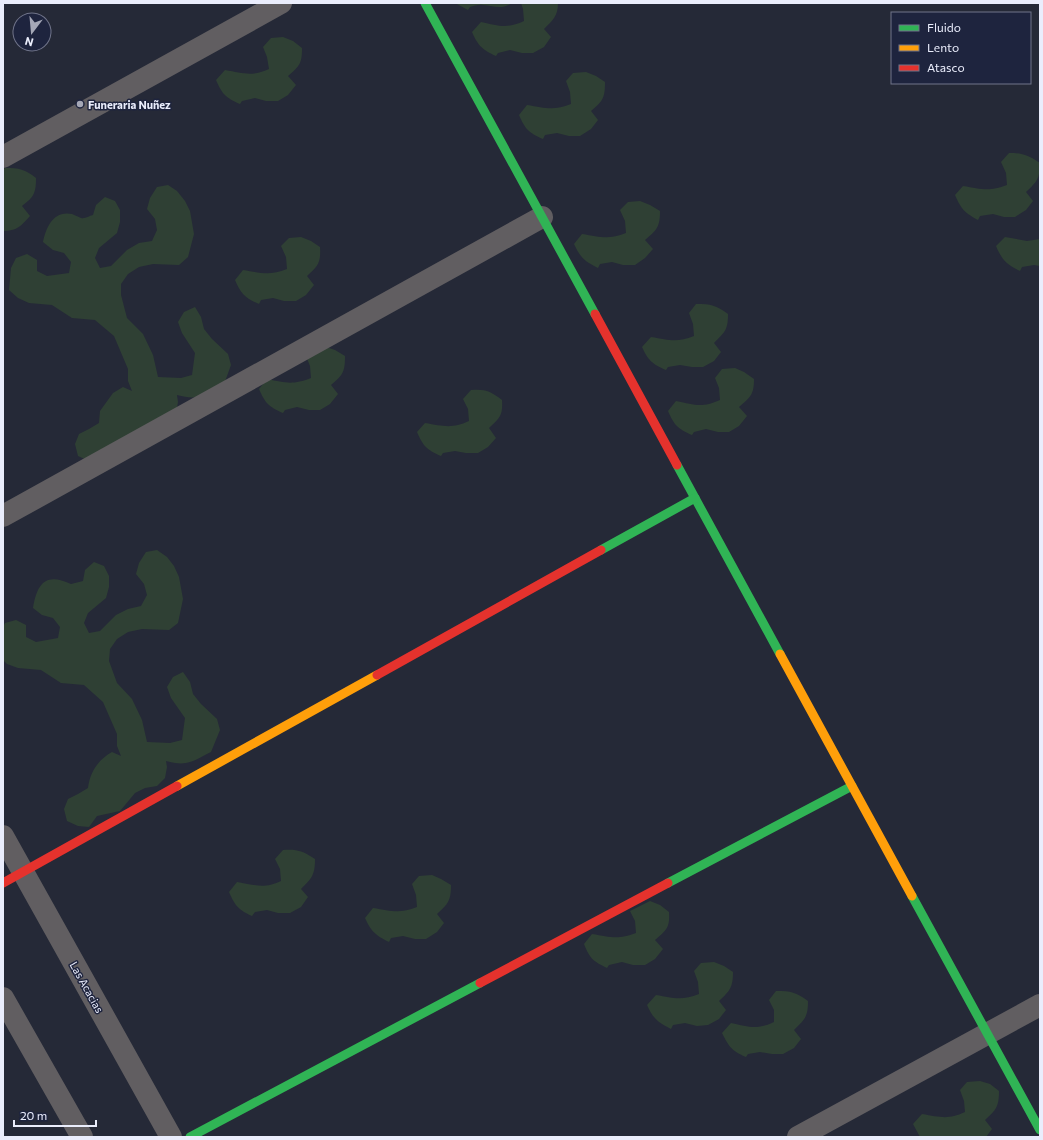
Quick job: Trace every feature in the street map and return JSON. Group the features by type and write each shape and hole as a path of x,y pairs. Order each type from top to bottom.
{"street":[{"path":"3,156 281,3"},
{"path":"425,3 1040,1130"},
{"path":"3,516 542,217"},
{"path":"3,883 695,498"},
{"path":"190,1137 852,786"},
{"name":"Las Acacias","path":"3,836 171,1137"},
{"path":"3,998 82,1137"},
{"path":"798,1137 1040,1005"}],"green space":[{"path":"455,3 512,3 501,7 478,5 470,7 468,10"},
{"path":"521,3 558,3 554,18 544,29 551,37 544,47 533,53 522,53 510,50 498,53 496,56 488,52 476,41 472,32 481,22 493,25 508,26 524,21"},
{"path":"283,37 293,41 302,48 300,64 288,76 296,85 288,95 278,101 266,101 255,98 242,101 240,104 231,100 225,95 220,89 216,80 225,70 252,74 269,69 267,57 263,47 271,38"},
{"path":"586,72 605,82 602,99 591,111 598,120 591,129 580,136 569,136 557,133 545,135 543,139 534,135 528,130 523,124 519,115 527,105 544,108 559,108 571,104 570,92 566,81 573,73"},
{"path":"1009,153 1025,155 1040,163 1037,179 1026,192 1033,201 1026,210 1015,217 1004,217 993,214 980,216 978,220 964,210 959,204 955,195 963,186 980,189 995,189 1007,185 1006,173 1001,162"},
{"path":"5,168 25,171 36,178 36,183 34,194 22,206 30,216 18,227 12,230 3,231 3,170"},
{"path":"168,185 177,191 185,201 190,211 194,234 188,257 179,265 153,264 139,267 128,274 121,284 121,295 127,318 143,334 153,355 158,377 181,378 192,375 195,353 182,333 178,322 184,312 195,307 201,317 204,329 228,354 231,365 223,387 206,395 196,397 184,397 177,395 178,402 176,413 89,461 78,456 75,444 79,434 99,423 100,411 113,393 123,387 132,391 128,381 128,369 114,336 95,320 72,318 52,305 29,303 18,298 9,290 11,268 16,258 27,254 37,260 37,271 47,276 69,273 71,262 64,253 53,250 43,242 48,226 55,217 65,213 72,214 80,218 86,218 93,215 96,205 105,197 115,201 120,210 120,222 117,233 99,248 95,258 100,268 111,266 127,250 139,243 152,241 157,230 155,219 147,209 150,198 157,187"},
{"path":"640,201 660,211 657,228 645,240 653,249 645,258 635,265 623,265 612,262 600,264 598,268 583,258 574,244 582,234 599,237 614,237 626,233 625,221 620,210 628,202"},
{"path":"301,237 320,247 318,264 307,276 314,285 306,295 296,301 284,301 273,298 261,300 259,304 250,300 244,295 239,289 235,280 243,270 260,273 275,273 287,269 286,257 281,246 289,238"},
{"path":"1005,237 1027,241 1040,239 1040,266 1034,265 1022,267 1020,271 1008,264 1000,255 996,246"},
{"path":"696,304 713,306 728,314 725,330 714,343 721,352 714,361 703,367 680,365 668,367 666,370 657,366 646,355 642,347 651,337 668,340 683,340 694,336 693,324 689,313"},
{"path":"326,347 345,356 342,373 331,385 338,394 330,404 320,410 309,410 297,407 285,410 283,413 274,409 268,404 263,398 259,389 267,379 289,383 299,382 311,378 310,366 306,356"},
{"path":"735,368 754,379 751,395 739,407 747,416 739,426 729,432 718,432 706,429 694,432 692,435 683,431 677,426 672,420 668,411 676,401 688,404 703,405 720,400 719,388 715,378 722,369"},
{"path":"471,390 488,391 502,400 500,416 489,428 496,438 488,447 478,453 455,451 443,453 441,456 432,452 421,441 417,432 425,423 452,426 469,421 468,409 463,399"},
{"path":"157,550 167,557 174,566 179,577 183,599 178,623 169,630 142,629 128,632 117,639 110,649 109,661 117,683 132,699 142,720 147,742 170,743 182,740 185,718 171,698 167,687 173,677 183,672 190,682 193,694 217,719 220,730 211,752 185,763 173,763 166,761 167,767 165,778 157,786 145,788 135,793 120,811 97,816 89,827 78,826 67,821 64,809 68,799 88,788 93,772 107,755 112,752 121,756 117,746 117,734 103,702 84,685 61,683 41,670 18,668 7,664 3,660 3,627 5,623 16,620 26,625 26,637 36,642 58,638 60,627 53,618 42,615 33,608 37,592 44,582 49,580 55,579 71,584 83,581 85,570 94,562 104,566 109,576 109,587 106,598 88,613 84,623 89,633 100,631 116,615 128,609 141,606 147,595 144,584 136,574 139,563 146,552"},
{"path":"283,850 300,851 315,859 312,876 301,889 308,897 301,907 290,913 278,913 267,910 255,912 252,916 244,912 235,904 229,892 237,882 264,886 281,881 280,869 275,859"},
{"path":"432,875 451,885 448,902 437,914 444,923 437,932 426,939 415,939 403,936 391,938 389,942 374,932 365,918 373,908 390,911 405,911 417,907 416,895 412,884 419,876"},
{"path":"650,901 660,905 669,912 667,928 655,940 663,949 655,959 645,965 633,965 622,962 609,965 607,968 592,959 584,944 592,934 609,937 624,937 636,933 635,921 630,911"},
{"path":"714,962 733,972 730,988 719,1001 726,1010 719,1019 708,1025 697,1026 685,1023 673,1025 671,1029 656,1019 647,1005 656,995 673,998 688,998 699,994 698,982 694,971 701,963"},
{"path":"776,991 793,993 808,1001 805,1017 794,1030 801,1039 794,1048 783,1054 760,1052 748,1054 746,1057 737,1053 729,1045 722,1033 731,1023 743,1026 758,1027 774,1022 774,1010 769,1000"},
{"path":"980,1081 990,1084 999,1091 996,1108 985,1120 992,1129 986,1137 920,1137 913,1124 922,1114 949,1117 965,1112 964,1101 960,1090 967,1082"}],"traffic: fast":[{"path":"425,3 595,314"},
{"path":"677,465 780,654"},
{"path":"601,550 695,498"},
{"path":"668,883 852,786"},
{"path":"912,896 1040,1130"},
{"path":"190,1137 480,983"}],"traffic: slow":[{"path":"780,654 912,896"},
{"path":"177,786 377,675"}],"traffic: jam":[{"path":"595,314 677,465"},
{"path":"377,675 601,550"},
{"path":"3,883 177,786"},
{"path":"480,983 668,883"}],"place":[{"name":"Funeraria Nuñez","path":"80,104"}]}
